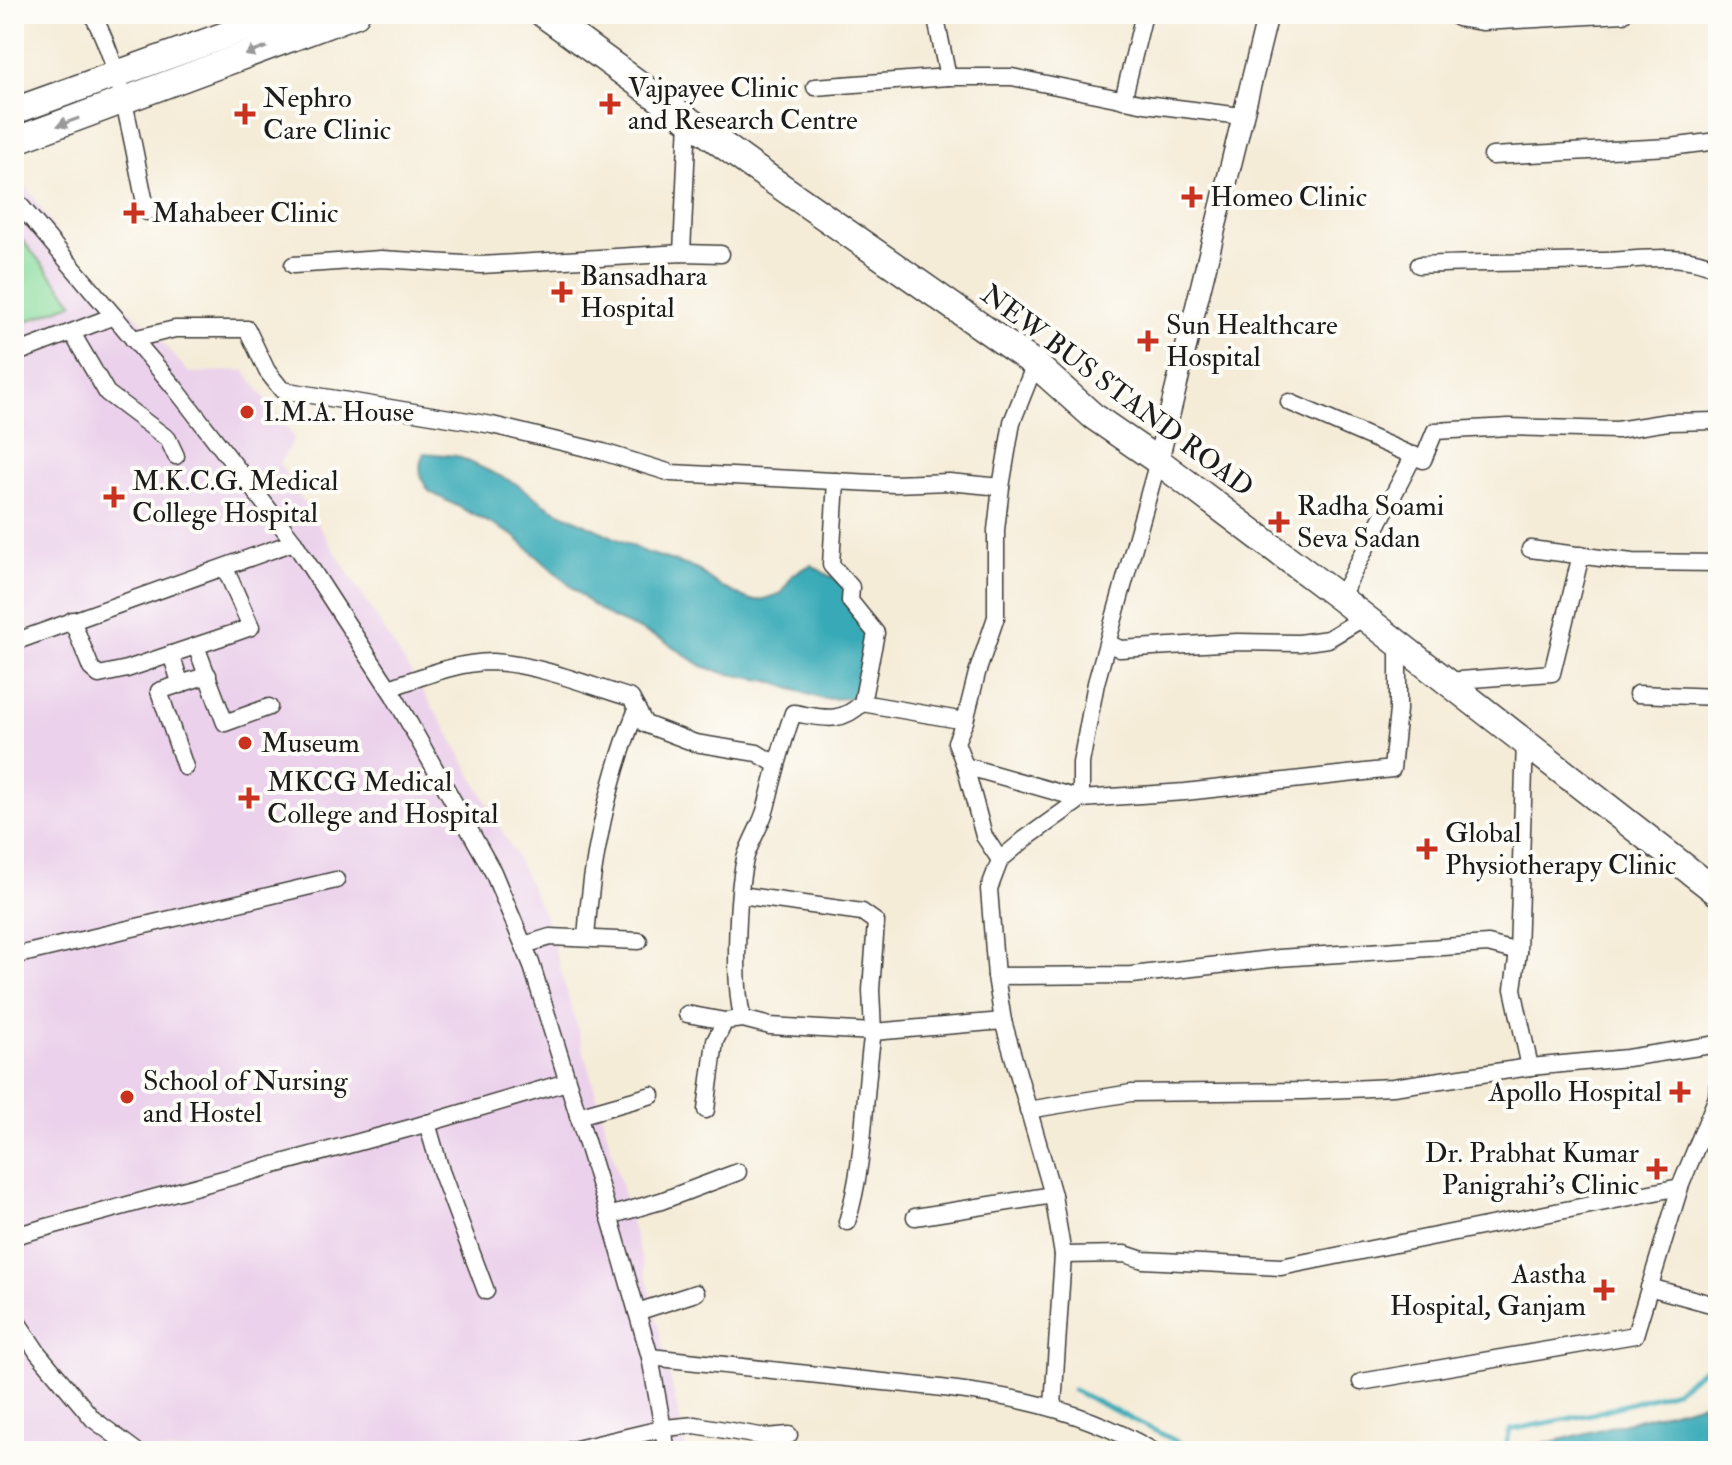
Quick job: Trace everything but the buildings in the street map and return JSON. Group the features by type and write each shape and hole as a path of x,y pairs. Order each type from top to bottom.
{"highway":[{"path":"14,111 284,14"},
{"path":"14,141 356,14"},
{"name":"NEW BUS STAND ROAD","path":"543,14 1035,364 1093,416 1340,598 1718,893"}],"street":[{"path":"92,14 104,35 147,212"},
{"path":"935,14 948,77"},
{"path":"1123,100 1144,14"},
{"path":"1081,799 1081,763 1096,683 1158,461 1268,14"},
{"path":"1458,14 1458,18 1483,22 1623,14"},
{"path":"815,87 948,77 1012,77 1123,100 1241,116"},
{"path":"682,253 688,119"},
{"path":"1492,156 1670,147 1718,141"},
{"path":"14,198 133,339 294,542 389,688 493,872 524,945 609,1216 650,1357 667,1451"},
{"path":"293,265 381,259 481,265 682,253 721,254"},
{"path":"1419,265 1655,257 1701,261 1718,269"},
{"path":"14,354 114,316"},
{"path":"133,339 175,329 247,329 267,371 282,390 492,425 603,452 671,473 836,481 949,482 1001,487"},
{"path":"72,333 107,393 168,439 176,456"},
{"path":"1000,860 984,836 956,742 996,617 996,530 1001,487 1012,422 1035,364"},
{"path":"1289,402 1423,460 1435,431 1509,427 1617,430 1668,422 1718,421"},
{"path":"1340,598 1414,455"},
{"path":"743,1019 738,1004 740,895 746,858 765,811 775,764 793,713 827,718 850,715 862,703 876,633 850,601 851,587 831,565 836,481"},
{"path":"14,642 294,542"},
{"path":"1530,549 1632,562 1718,563"},
{"path":"1447,681 1552,673 1581,555"},
{"path":"72,620 91,668 99,675 119,672 196,646 251,627 225,568"},
{"path":"1108,643 1120,649 1237,642 1299,643 1328,639 1363,618"},
{"path":"965,766 1081,799 1185,792 1392,769 1398,710 1398,644"},
{"path":"196,646 225,723 269,707"},
{"path":"171,654 181,685"},
{"path":"389,688 462,665 492,662 537,670 631,698 645,724 695,743 757,753 775,764"},
{"path":"185,767 159,691 208,675"},
{"path":"1637,694 1718,697"},
{"path":"862,703 965,721"},
{"path":"586,938 590,884 620,750 637,709"},
{"path":"1525,741 1518,952 1513,989 1530,1067"},
{"path":"1053,1406 1063,1255 1053,1195 1003,1021 989,889 1000,860 1081,799"},
{"path":"14,956 336,880"},
{"path":"740,895 862,912 876,922 871,990 873,1032 866,1076 862,1153 857,1190 847,1222"},
{"path":"524,945 550,937 639,941"},
{"path":"996,976 1132,975 1279,958 1488,944 1518,952"},
{"path":"687,1014 725,1021 743,1019 770,1026 873,1032 1003,1021"},
{"path":"706,1110 715,1041 725,1021"},
{"path":"1028,1110 1131,1093 1393,1087 1718,1044"},
{"path":"14,1236 567,1082"},
{"path":"1361,1382 1635,1335 1680,1187 1718,1093"},
{"path":"578,1116 652,1095"},
{"path":"427,1123 441,1171 486,1291"},
{"path":"609,1216 661,1201 738,1172"},
{"path":"1063,1255 1125,1254 1143,1260 1281,1267 1680,1187"},
{"path":"915,1217 1053,1195"},
{"path":"1649,1287 1718,1306"},
{"path":"637,1312 696,1293"},
{"path":"14,1317 38,1353 93,1419 136,1451"},
{"path":"650,1357 989,1393 1053,1406 1122,1433 1153,1451"},
{"path":"568,1451 665,1428 695,1425 766,1437 789,1435"}],"shaded area":[{"name":"MKCG Medical College and Hospital","path":"14,168 68,249 160,339 189,373 244,370 294,438 280,464 450,735 518,860 546,919 597,1097 650,1290 687,1451 14,1451"}],"green space":[{"path":"14,230 74,303 14,326"}],"water":[{"path":"424,453 457,456 515,483 551,508 645,552 695,568 721,587 750,600 782,593 793,574 811,565 844,585 872,639 856,698 822,699 769,681 702,666 663,640 612,618 592,605 513,535 430,492 421,473"},
{"path":"1718,1399 1718,1451 1537,1451 1539,1445"}],"waterway":[{"path":"1505,1451 1510,1430 1592,1414 1675,1391 1718,1358"},
{"path":"1073,1390 1196,1451"}],"place":[{"name":"Vajpayee Clinic and Research Centre","path":"610,104"},
{"name":"Nephro Care Clinic","path":"245,114"},
{"name":"Homeo Clinic","path":"1192,197"},
{"name":"Mahabeer Clinic","path":"134,213"},
{"name":"Bansadhara Hospital","path":"562,292"},
{"name":"Sun Healthcare Hospital","path":"1148,341"},
{"name":"I.M.A. House","path":"247,412"},
{"name":"M.K.C.G. Medical College Hospital","path":"114,497"},
{"name":"Radha Soami Seva Sadan","path":"1279,522"},
{"name":"Museum","path":"245,743"},
{"name":"MKCG Medical College and Hospital","path":"249,798"},
{"name":"Global Physiotherapy Clinic","path":"1427,849"},
{"name":"Apollo Hospital","path":"1680,1092"},
{"name":"School of Nursing and Hostel","path":"127,1097"},
{"name":"Dr. Prabhat Kumar Panigrahi's Clinic","path":"1657,1169"},
{"name":"Aastha Hospital, Ganjam","path":"1604,1290"}]}
